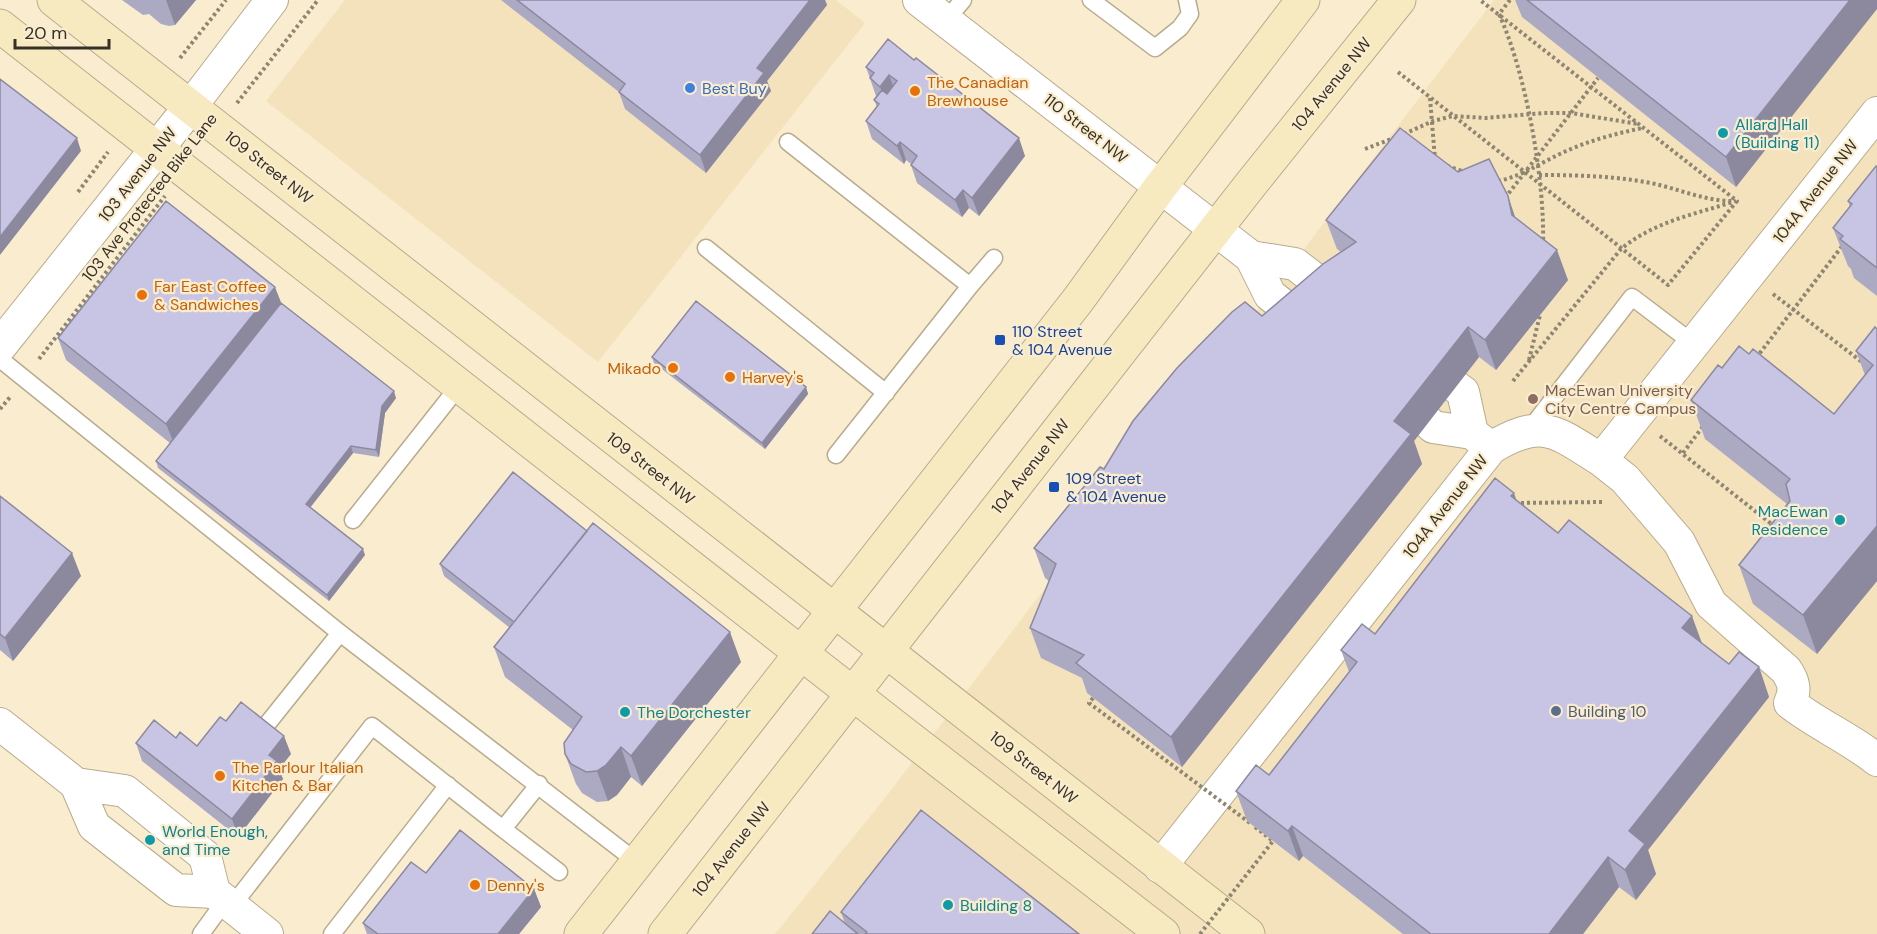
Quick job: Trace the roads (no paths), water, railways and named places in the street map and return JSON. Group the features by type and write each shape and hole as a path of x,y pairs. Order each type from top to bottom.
{"main road":[{"name":"109 Street NW","path":"54,0 1248,934"},
{"path":"581,934 1078,300 1161,186 1303,0"},
{"name":"104 Avenue NW","path":"665,934 1216,229 1399,0"},
{"path":"0,26 1163,934"}],"street":[{"name":"103 Avenue NW","path":"0,346 158,148 272,0"},
{"name":"110 Street NW","path":"919,0 954,10 1161,186 1251,257 1270,295 1302,320"},
{"name":"104A Avenue NW","path":"1601,460 1877,113"},
{"name":"110 Street NW","path":"1251,257 1295,264 1334,294"},
{"path":"1456,387 1463,392 1481,440"},
{"path":"1428,422 1433,427 1481,440"},
{"path":"1529,430 1543,429 1556,433 1601,460 1625,479 1679,542 1704,595 1711,604 1786,670 1794,681 1795,693 1790,703 1812,720 1864,749 1877,760"},
{"name":"104A Avenue NW","path":"1160,867 1481,440 1529,430"},
{"path":"0,724 76,784 94,826 161,879 176,890 224,899"},
{"path":"76,784 125,791 205,856 224,899 267,934"}],"lane":[{"path":"1091,0 1155,48 1180,28 1190,14 1187,0"},
{"path":"788,142 970,286"},
{"path":"706,249 886,393"},
{"path":"836,456 994,258"},
{"path":"1529,430 1632,297 1694,344"},
{"path":"0,359 340,633 539,784 637,862"},
{"path":"352,520 459,386"},
{"path":"264,729 340,633"},
{"path":"201,934 224,899 372,726 559,872"},
{"path":"503,829 539,784"},
{"path":"332,934 448,785"}],"place":[{"name":"Best Buy","path":"690,88"},
{"name":"The Canadian Brewhouse","path":"915,91"},
{"name":"Allard Hall (Building 11)","path":"1723,133"},
{"name":"Far East Coffee & Sandwiches","path":"142,295"},
{"name":"110 Street & 104 Avenue","path":"1000,340"},
{"name":"Mikado","path":"673,368"},
{"name":"Harvey's","path":"730,377"},
{"name":"MacEwan University City Centre Campus","path":"1533,399"},
{"name":"109 Street & 104 Avenue","path":"1054,487"},
{"name":"MacEwan Residence","path":"1840,520"},
{"name":"Building 10","path":"1556,711"},
{"name":"The Dorchester","path":"625,712"},
{"name":"The Parlour Italian Kitchen & Bar","path":"220,776"},
{"name":"World Enough, and Time","path":"150,840"},
{"name":"Denny's","path":"475,885"},
{"name":"Building 8","path":"948,905"}]}
